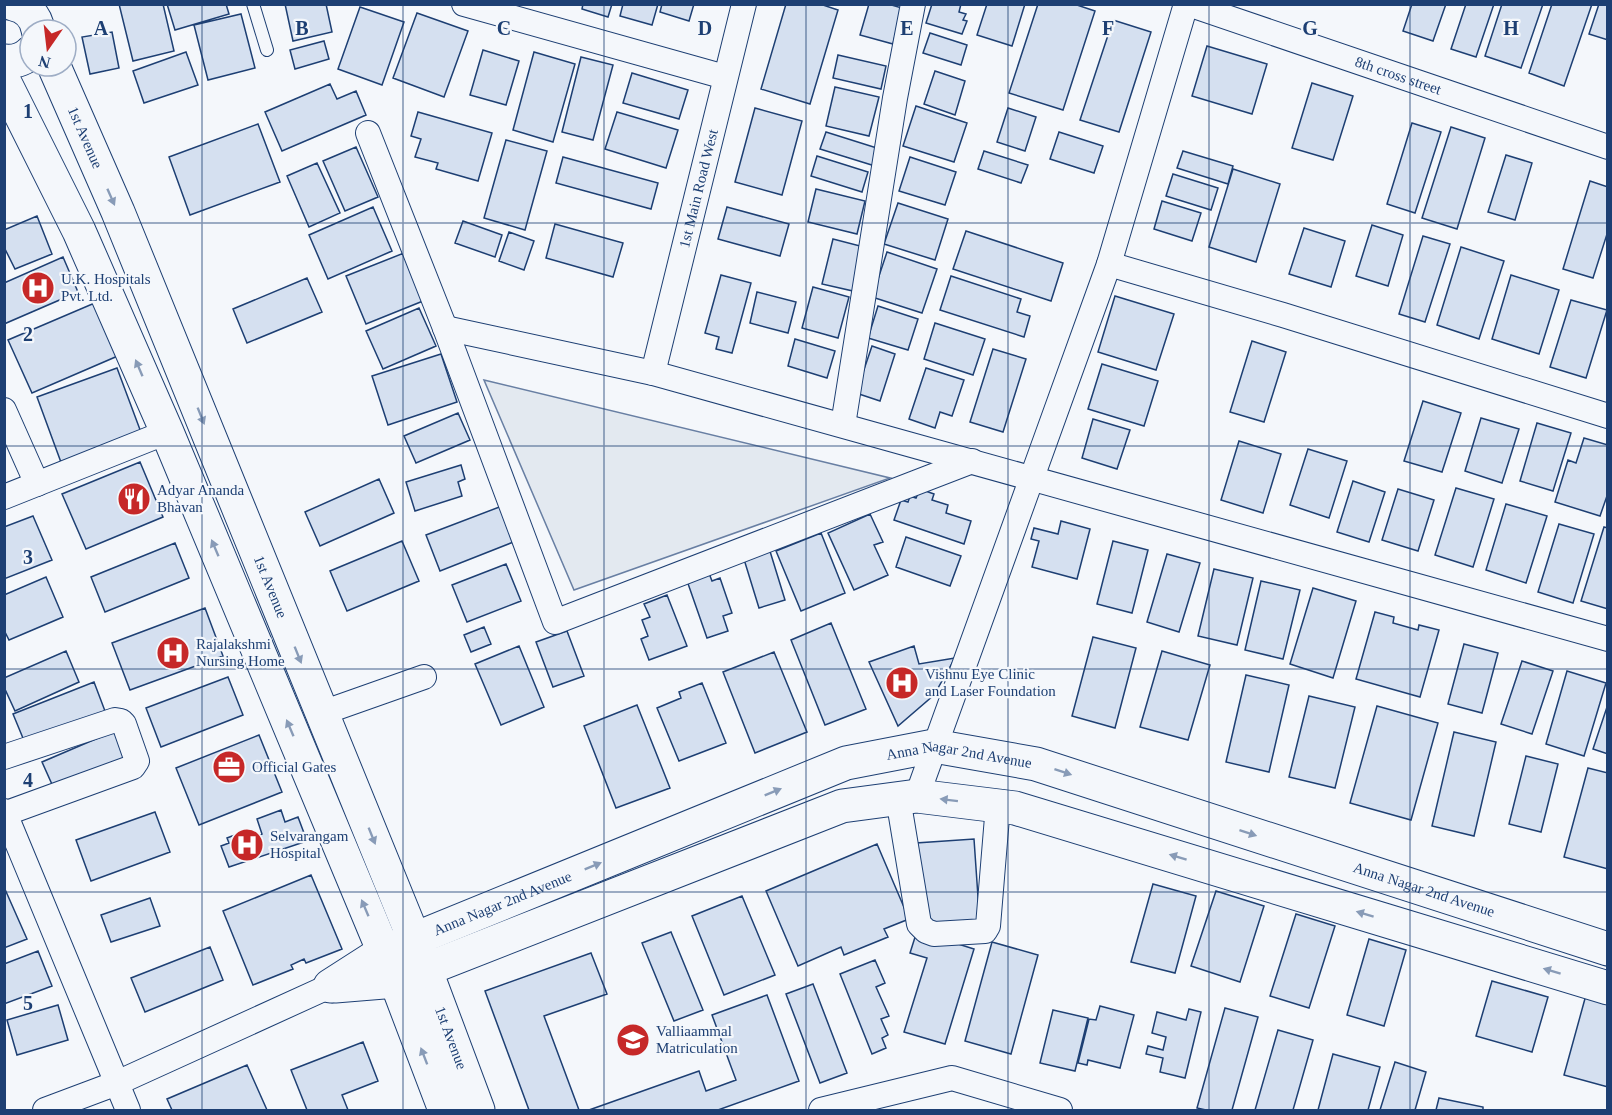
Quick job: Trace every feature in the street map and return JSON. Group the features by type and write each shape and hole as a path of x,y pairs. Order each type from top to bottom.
{"main road":[{"name":"1st Avenue","path":"59,78 118,212 414,939 478,1110"},
{"name":"1st Avenue","path":"4,81 79,231 167,432 389,966 446,1110"},
{"name":"Anna Nagar 2nd Avenue","path":"389,966 414,939 846,763 934,746 1035,764 1608,949"},
{"name":"Anna Nagar 2nd Avenue","path":"330,986 389,966 426,970 842,806 907,797 1015,808 1608,988"}],"street":[{"path":"464,4 726,77"},
{"name":"1st Main Road West","path":"653,372 744,4"},
{"path":"843,425 893,109 913,4"},
{"path":"998,806 988,926 985,931 934,934 927,931 919,924 907,797 934,746 1109,264 1187,4"},
{"name":"8th cross street","path":"1187,4 1608,147"},
{"path":"368,133 445,328 555,622 972,462"},
{"path":"1109,264 1283,315 1608,416"},
{"path":"445,328 653,372 1608,639"},
{"path":"4,410 37,484"},
{"path":"4,497 167,432"},
{"path":"322,713 424,677"},
{"path":"4,757 115,720 124,724 137,761 133,767 5,813 128,1110"},
{"path":"45,1110 117,1083 330,986"},
{"path":"821,1110 952,1078 1060,1110"}],"lane":[{"path":"253,4 267,50"}],"shaded area":[{"path":"484,380 890,478 574,590"}],"building":[{"path":"119,4 163,4 174,51 133,61"},
{"path":"167,4 226,4 229,14 175,30"},
{"path":"285,4 326,4 332,32 293,41"},
{"path":"583,4 612,4 608,17 582,9"},
{"path":"623,4 658,4 652,25 620,16"},
{"path":"662,4 694,4 689,21 660,12"},
{"path":"786,4 820,4 838,10 810,104 761,89"},
{"path":"869,4 888,4 902,8 893,44 860,35"},
{"path":"932,4 961,4 959,12 966,14 963,20 967,21 962,34 926,23"},
{"path":"987,4 1025,4 1012,46 977,35"},
{"path":"1038,4 1074,4 1095,11 1063,110 1009,93"},
{"path":"1412,4 1446,4 1433,41 1403,31"},
{"path":"1466,4 1494,4 1476,57 1451,49"},
{"path":"1502,4 1543,4 1521,68 1485,56"},
{"path":"1552,4 1592,4 1564,86 1529,73"},
{"path":"1599,4 1608,4 1608,40 1589,34"},
{"path":"360,7 404,22 382,85 338,69"},
{"path":"417,13 468,31 444,97 393,78"},
{"path":"241,14 255,68 208,80 194,25"},
{"path":"1113,20 1151,32 1119,132 1080,120"},
{"path":"112,32 119,68 90,74 82,37"},
{"path":"930,33 967,45 961,65 923,53"},
{"path":"324,41 329,59 295,69 290,50"},
{"path":"1207,46 1267,64 1252,114 1192,96"},
{"path":"483,50 519,61 506,105 470,95"},
{"path":"186,52 198,85 144,103 133,71"},
{"path":"534,52 575,64 553,142 513,130"},
{"path":"838,55 886,66 881,89 833,78"},
{"path":"581,57 613,65 593,140 562,132"},
{"path":"935,71 965,81 955,115 924,104"},
{"path":"632,73 688,90 679,119 623,103"},
{"path":"1312,83 1353,96 1333,160 1292,148"},
{"path":"330,84 337,99 356,91 366,115 282,151 265,112"},
{"path":"835,87 879,97 869,136 826,126"},
{"path":"916,106 967,123 954,162 903,146"},
{"path":"755,108 802,121 782,195 735,182"},
{"path":"1008,108 1036,117 1025,151 997,142"},
{"path":"418,112 492,133 478,181 436,169 438,163 415,157 421,139 411,136"},
{"path":"617,112 678,130 666,168 605,149"},
{"path":"1412,123 1441,132 1415,213 1387,204"},
{"path":"258,124 280,182 190,215 169,157"},
{"path":"1451,127 1485,138 1457,229 1422,218"},
{"path":"826,132 880,149 875,166 820,149"},
{"path":"1059,132 1103,146 1094,173 1050,159"},
{"path":"506,140 547,151 525,230 484,218"},
{"path":"356,147 378,197 345,211 323,161"},
{"path":"984,151 1028,165 1021,183 978,169"},
{"path":"1183,151 1233,166 1228,184 1177,168"},
{"path":"1506,155 1532,163 1515,220 1488,212"},
{"path":"817,156 868,172 862,192 811,176"},
{"path":"563,157 658,183 651,209 556,183"},
{"path":"910,157 956,172 945,205 899,191"},
{"path":"317,163 340,213 309,227 287,176"},
{"path":"1233,169 1280,184 1256,262 1209,247"},
{"path":"1173,174 1218,188 1211,210 1166,196"},
{"path":"1590,181 1608,187 1608,231 1593,278 1563,269"},
{"path":"816,189 865,201 857,234 808,222"},
{"path":"1162,201 1201,213 1192,241 1154,229"},
{"path":"898,203 948,219 935,260 884,244"},
{"path":"373,207 392,251 328,279 309,235"},
{"path":"727,207 789,224 780,256 718,239"},
{"path":"37,216 52,254 15,269 4,247 4,230"},
{"path":"463,221 502,235 495,257 455,243"},
{"path":"555,224 623,243 613,277 546,258"},
{"path":"1372,225 1403,235 1388,286 1356,276"},
{"path":"1304,228 1345,241 1331,287 1289,274"},
{"path":"966,231 1063,263 1051,301 953,269"},
{"path":"509,232 534,241 524,270 499,261"},
{"path":"1423,236 1450,244 1425,322 1399,314"},
{"path":"833,239 864,247 853,291 822,284"},
{"path":"1461,247 1504,261 1479,339 1437,325"},
{"path":"887,252 937,269 922,313 872,297"},
{"path":"404,253 423,301 366,324 346,276"},
{"path":"63,257 78,292 4,324 4,283"},
{"path":"721,275 751,283 732,353 716,349 719,337 705,333"},
{"path":"1511,275 1559,290 1539,354 1492,339"},
{"path":"951,276 1021,299 1017,312 1030,316 1024,337 940,310"},
{"path":"307,278 322,312 247,343 233,309"},
{"path":"813,287 849,297 838,338 802,328"},
{"path":"757,292 796,302 788,333 750,323"},
{"path":"1115,296 1174,314 1156,370 1098,352"},
{"path":"1571,300 1607,310 1586,378 1550,367"},
{"path":"97,302 120,355 32,393 8,340"},
{"path":"878,306 918,319 908,350 868,338"},
{"path":"419,308 436,346 383,369 366,331"},
{"path":"935,323 985,339 973,375 924,359"},
{"path":"795,339 835,351 827,378 788,366"},
{"path":"1252,341 1286,352 1264,422 1230,412"},
{"path":"872,346 895,354 880,401 856,393"},
{"path":"993,349 1026,359 1003,432 970,422"},
{"path":"441,354 457,402 388,425 372,376"},
{"path":"1102,364 1158,381 1144,426 1088,409"},
{"path":"117,368 142,435 62,465 37,397"},
{"path":"926,368 964,380 952,416 940,412 935,428 909,419"},
{"path":"1423,401 1461,413 1442,472 1404,461"},
{"path":"458,413 470,440 416,463 404,436"},
{"path":"1481,418 1519,429 1502,483 1465,471"},
{"path":"1093,419 1130,430 1117,469 1082,458"},
{"path":"1537,423 1571,433 1553,491 1520,481"},
{"path":"1584,438 1608,445 1608,493 1600,516 1555,502 1568,460 1576,463"},
{"path":"1239,441 1281,454 1263,513 1221,500"},
{"path":"1308,449 1347,461 1329,518 1290,505"},
{"path":"140,462 163,517 86,549 62,494"},
{"path":"461,465 465,479 458,482 462,496 415,511 406,482"},
{"path":"379,479 394,513 320,546 305,512"},
{"path":"1353,481 1385,492 1369,542 1337,532"},
{"path":"1456,488 1494,499 1473,567 1435,555"},
{"path":"920,489 934,494 932,500 948,505 946,513 971,521 964,544 894,520 901,500 908,502 910,496 916,498"},
{"path":"1398,489 1434,500 1418,551 1382,540"},
{"path":"1506,504 1547,516 1526,583 1486,570"},
{"path":"502,506 516,541 440,571 426,535"},
{"path":"870,514 883,542 874,545 888,575 854,590 828,533"},
{"path":"33,516 52,560 4,579 4,527"},
{"path":"1061,521 1090,529 1077,579 1032,567 1039,541 1031,539 1034,528 1058,534"},
{"path":"1559,524 1594,534 1573,603 1538,592"},
{"path":"1604,527 1608,528 1608,609 1581,601"},
{"path":"821,533 845,593 801,611 776,551"},
{"path":"906,537 961,556 950,586 896,567"},
{"path":"402,541 419,581 347,611 330,571"},
{"path":"1113,541 1148,550 1132,613 1097,604"},
{"path":"175,543 189,578 105,612 91,577"},
{"path":"769,548 785,600 759,608 743,556"},
{"path":"1167,554 1200,563 1179,632 1147,622"},
{"path":"506,564 521,601 467,622 452,585"},
{"path":"707,568 712,581 720,578 732,613 723,616 728,631 707,638 685,575"},
{"path":"1214,569 1253,578 1237,645 1198,636"},
{"path":"46,577 63,617 9,640 4,630 4,595"},
{"path":"1261,581 1300,590 1283,659 1245,650"},
{"path":"1313,588 1356,601 1333,678 1290,664"},
{"path":"667,595 687,646 649,660 641,639 648,636 642,620 650,617 644,604"},
{"path":"205,608 223,656 130,690 112,643"},
{"path":"1375,612 1394,617 1393,623 1418,630 1419,625 1439,630 1420,697 1356,679"},
{"path":"831,623 866,709 825,725 791,640"},
{"path":"484,627 491,644 471,652 464,635"},
{"path":"567,631 584,676 553,687 536,642"},
{"path":"1093,637 1136,648 1115,728 1072,716"},
{"path":"1464,644 1498,653 1482,713 1448,704"},
{"path":"519,646 544,707 501,725 475,664"},
{"path":"914,646 919,664 955,658 934,695 898,726 869,662"},
{"path":"66,651 79,682 15,711 4,687 4,678"},
{"path":"1162,651 1210,665 1188,740 1140,727"},
{"path":"774,652 807,732 755,753 723,672"},
{"path":"1522,661 1553,671 1532,734 1501,724"},
{"path":"1567,671 1606,683 1584,756 1546,744"},
{"path":"1246,675 1289,685 1269,772 1226,762"},
{"path":"228,677 243,715 161,747 146,708"},
{"path":"94,682 105,711 25,743 13,714"},
{"path":"702,683 726,743 679,761 657,708 681,698 679,692"},
{"path":"1309,696 1355,707 1335,788 1289,777"},
{"path":"1608,704 1608,754 1593,749"},
{"path":"637,705 670,788 616,808 584,726"},
{"path":"1377,706 1438,723 1411,820 1350,803"},
{"path":"119,729 131,758 55,791 42,762"},
{"path":"1454,732 1496,742 1474,836 1432,826"},
{"path":"259,735 282,792 199,825 176,768"},
{"path":"1526,756 1558,764 1541,832 1509,824"},
{"path":"1588,768 1608,773 1608,869 1564,857"},
{"path":"281,810 285,822 298,817 307,841 229,867 221,846 229,843 227,838 240,833 243,841 262,834 257,819"},
{"path":"155,812 170,852 91,881 76,840"},
{"path":"974,839 980,926 924,926 916,843"},
{"path":"877,844 909,919 884,929 888,937 844,955 841,947 798,966 766,891"},
{"path":"311,875 342,949 306,963 304,959 291,965 293,969 253,985 223,911"},
{"path":"1153,884 1196,896 1175,973 1131,962"},
{"path":"4,887 27,939 4,948"},
{"path":"1216,891 1264,906 1240,982 1191,966"},
{"path":"742,896 775,975 724,995 692,916"},
{"path":"150,898 160,926 111,942 101,915"},
{"path":"1296,914 1335,926 1309,1008 1270,996"},
{"path":"917,931 974,949 945,1044 904,1032 927,958 910,953"},
{"path":"671,932 703,1010 674,1021 642,943"},
{"path":"1369,939 1406,950 1384,1026 1347,1015"},
{"path":"992,942 1038,955 1011,1054 965,1041"},
{"path":"210,947 223,980 145,1012 131,978"},
{"path":"38,951 52,986 4,1004 4,964"},
{"path":"591,953 607,994 544,1016 579,1110 529,1110 485,991"},
{"path":"875,960 885,983 876,987 889,1016 881,1019 888,1035 882,1038 886,1048 872,1054 840,974"},
{"path":"1492,981 1548,997 1532,1052 1476,1036"},
{"path":"813,984 847,1073 820,1083 786,994"},
{"path":"1589,984 1608,989 1608,1087 1564,1075"},
{"path":"767,995 799,1081 718,1110 589,1110 699,1071 706,1091 736,1080 712,1015"},
{"path":"58,1005 68,1040 17,1055 7,1020"},
{"path":"1100,1006 1134,1015 1120,1068 1088,1060 1087,1065 1078,1063 1089,1019 1096,1020"},
{"path":"1225,1008 1258,1017 1232,1110 1197,1108"},
{"path":"1189,1009 1201,1012 1185,1078 1160,1072 1163,1058 1146,1054 1148,1046 1163,1050 1166,1037 1152,1033 1157,1012 1186,1020"},
{"path":"1053,1010 1088,1018 1075,1071 1040,1063"},
{"path":"1278,1030 1313,1040 1293,1110 1255,1110"},
{"path":"363,1042 378,1081 342,1095 348,1110 307,1110 291,1070"},
{"path":"1333,1054 1380,1067 1368,1110 1318,1110"},
{"path":"1395,1062 1426,1072 1415,1110 1380,1110"},
{"path":"247,1065 267,1110 172,1110 167,1099"},
{"path":"1439,1098 1483,1107 1483,1110 1436,1110"}],"place":[{"name":"U.K. Hospitals Pvt. Ltd.","path":"38,288"},
{"name":"Adyar Ananda Bhavan","path":"134,499"},
{"name":"Rajalakshmi Nursing Home","path":"173,653"},
{"name":"Vishnu Eye Clinic and Laser Foundation","path":"902,683"},
{"name":"Official Gates","path":"229,767"},
{"name":"Selvarangam Hospital","path":"247,845"},
{"name":"Valliaammal Matriculation","path":"633,1040"}]}
